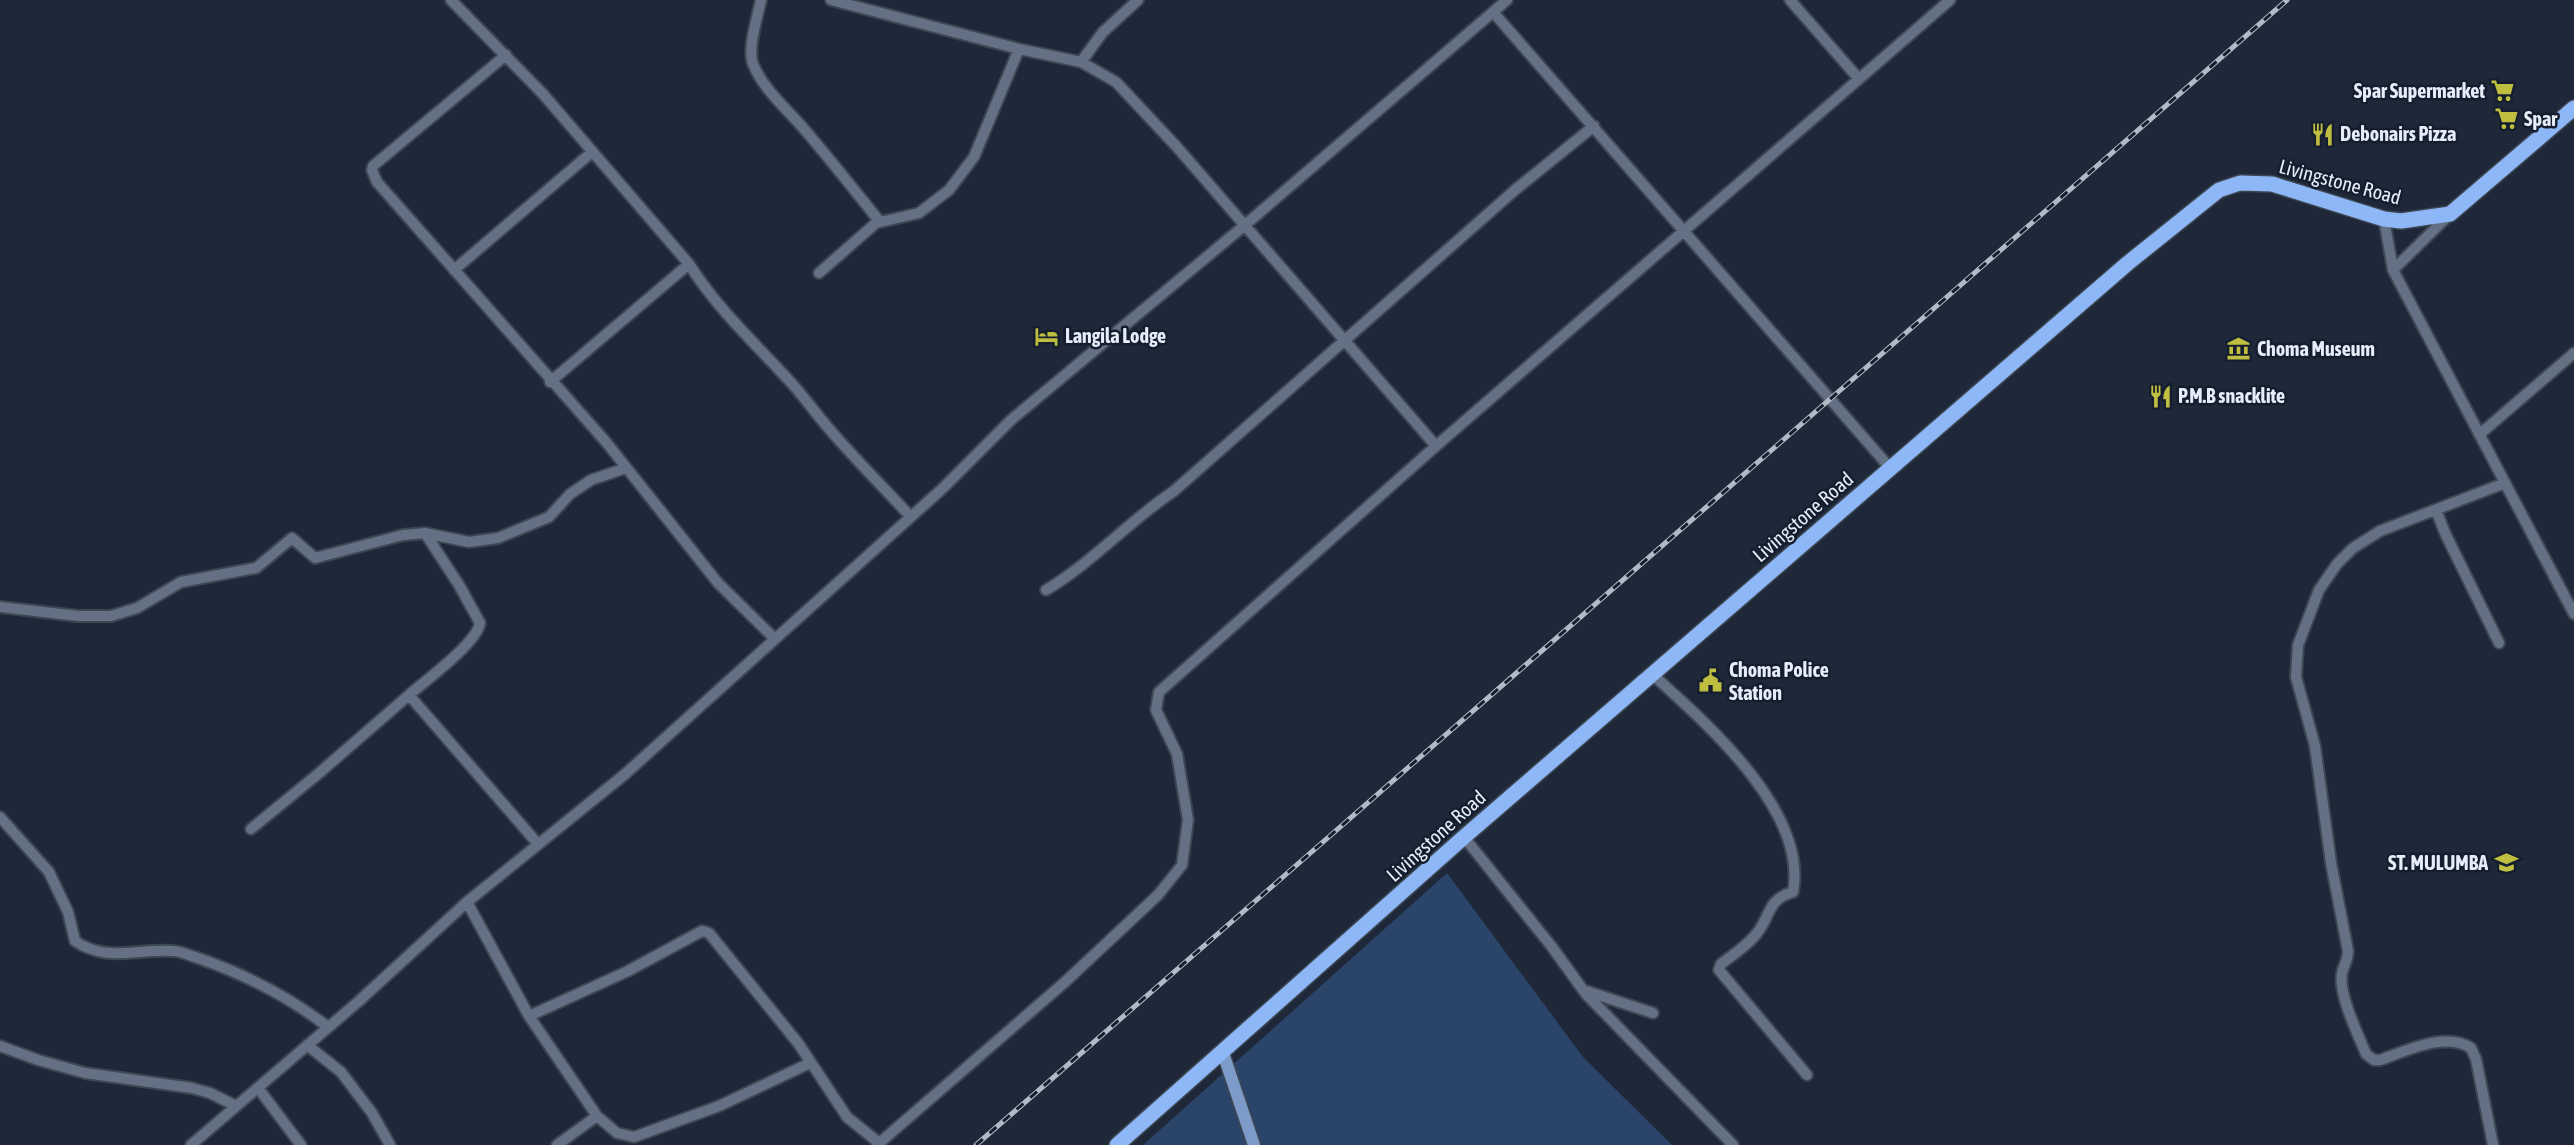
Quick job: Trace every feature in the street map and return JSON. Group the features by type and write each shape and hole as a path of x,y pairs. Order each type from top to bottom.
{"highway":[{"path":"2450,214 2574,108"},
{"name":"Livingstone Road","path":"1117,1145 1464,837 2128,263 2219,190 2240,183 2272,184 2384,219 2401,221 2450,214"}],"main road":[{"path":"1223,1053 1254,1145"}],"street":[{"path":"451,0 506,55 690,264 702,285 732,317 751,342 794,386 836,438 910,516"},
{"path":"761,0 754,32 752,62 780,104 804,129 880,222"},
{"path":"831,0 1019,49 1081,62 1116,82 1176,146 1436,446"},
{"path":"1081,62 1103,32 1138,0"},
{"path":"191,1145 308,1045 467,902 624,775 943,488 1011,420 1245,225 1506,0"},
{"path":"1790,0 1859,79"},
{"path":"529,1016 628,971 702,931 709,933 798,1043 847,1117 878,1144 1065,982 1158,895 1182,865 1188,820 1178,754 1156,710 1159,692 1436,446 1950,0"},
{"path":"1493,12 1891,469"},
{"path":"819,273 876,223 919,213 950,190 974,157 1019,49"},
{"path":"506,55 373,166 372,170 377,182 626,468 718,583 774,638"},
{"path":"1046,590 1064,579 1149,508 1174,491 1515,190 1594,126"},
{"path":"454,270 592,152"},
{"path":"2393,270 2450,214"},
{"path":"2384,219 2393,270 2574,614"},
{"path":"550,382 690,264"},
{"path":"2480,434 2574,353"},
{"path":"0,607 78,616 111,616 136,608 181,582 256,568 292,538 315,558 403,535 425,533 470,542 498,538 549,517 570,494 584,485 626,468"},
{"path":"2493,1145 2476,1059 2471,1048 2456,1041 2435,1043 2380,1060 2374,1060 2366,1054 2344,989 2342,974 2348,959 2348,951 2331,863 2315,746 2296,677 2298,645 2307,618 2319,590 2337,564 2367,538 2505,483"},
{"path":"2436,510 2499,643"},
{"path":"251,829 455,656 479,630 480,623 459,585 425,533"},
{"path":"1653,675 1722,742 1753,778 1776,812 1788,836 1795,880 1792,892 1782,895 1767,911 1760,929 1721,964 1719,970 1807,1075"},
{"path":"409,695 538,844"},
{"path":"0,817 49,872 69,912 75,941 86,948 107,955 174,951 216,964 301,1006 328,1027"},
{"path":"1464,837 1552,947 1583,990 1733,1145"},
{"path":"467,902 529,1016 597,1116 617,1133 634,1137 719,1106 810,1063"},
{"path":"1583,990 1653,1013"},
{"path":"308,1045 341,1072 372,1113 390,1145"},
{"path":"0,1047 85,1073 192,1088 210,1093 236,1106"},
{"path":"258,1088 301,1145"},
{"path":"557,1145 597,1116"}],"shaded area":[{"path":"1447,873 1583,1057 1672,1145 1143,1145"}],"railway":[{"path":"976,1145 2287,0"}],"place":[{"name":"Spar Supermarket","path":"2503,91"},
{"name":"Spar","path":"2506,119"},
{"name":"Debonairs Pizza","path":"2322,134"},
{"name":"Langila Lodge","path":"1047,336"},
{"name":"Choma Museum","path":"2239,349"},
{"name":"P.M.B snacklite","path":"2160,396"},
{"name":"Choma Police Station","path":"1711,681"},
{"name":"ST. MULUMBA","path":"2506,863"}]}
